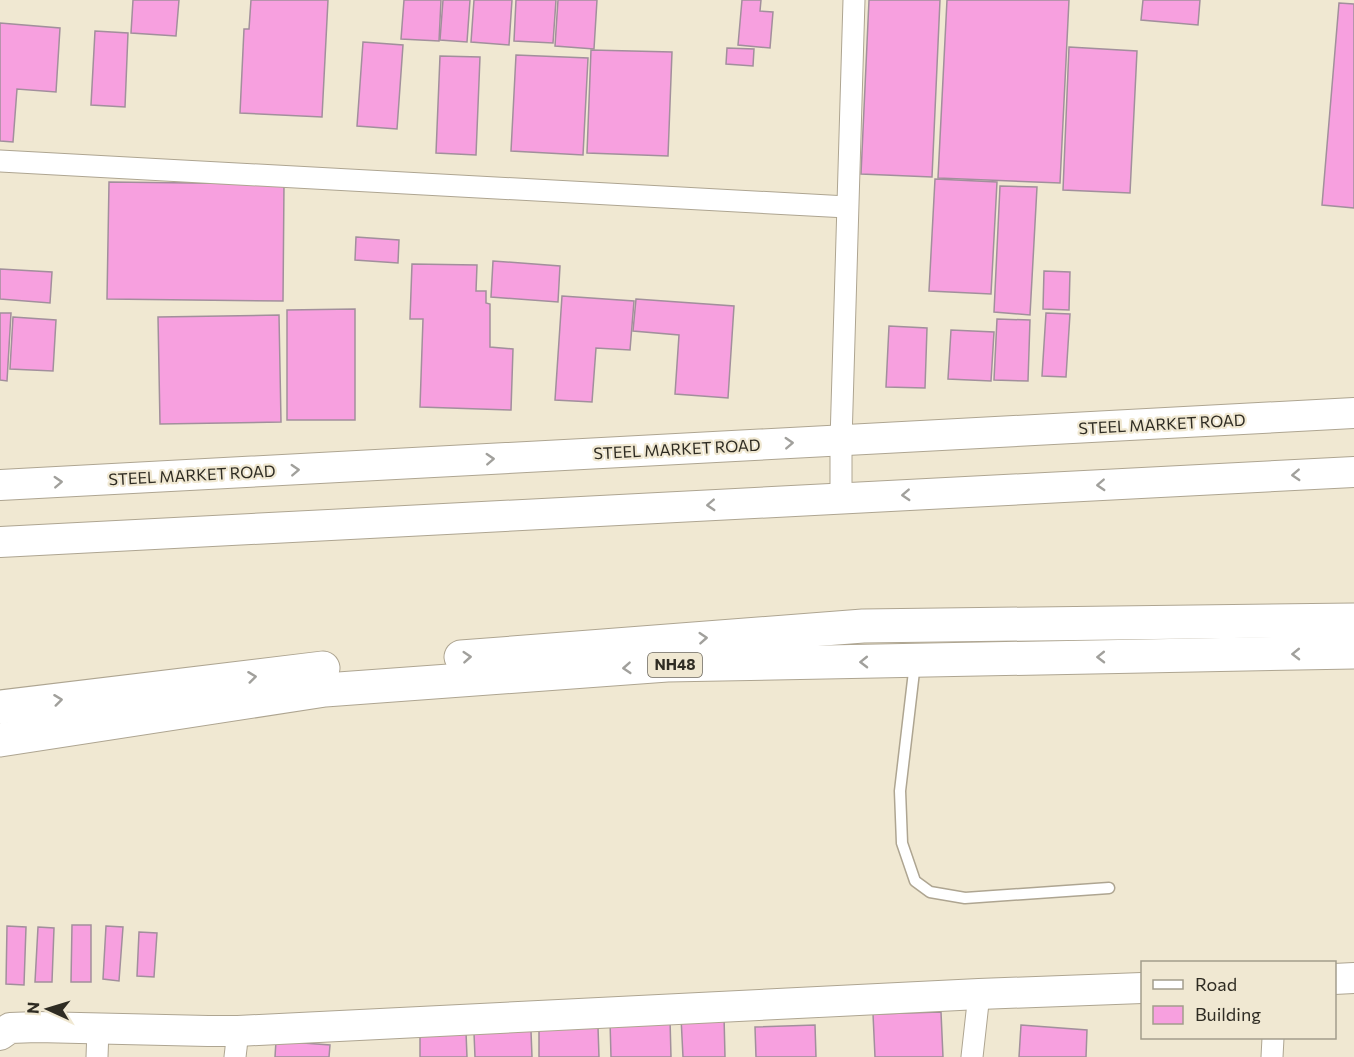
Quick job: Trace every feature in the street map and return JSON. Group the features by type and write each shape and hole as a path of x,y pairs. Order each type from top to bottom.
{"highway":[{"name":"NH48","path":"0,707 328,667 863,626 1354,620"},
{"name":"NH48","path":"0,740 325,690 667,665 1354,652"}],"street":[{"path":"841,498 854,0"},
{"path":"0,161 848,207"},
{"name":"STEEL MARKET ROAD","path":"0,485 1354,413"},
{"path":"0,542 1354,472"},
{"path":"1336,979 1354,978"},
{"path":"0,1035 10,1028 38,1027 98,1043 208,1031 236,1044 979,994 1141,987"},
{"path":"972,1057 979,994"},
{"path":"1272,1057 1273,1039"}],"lane":[{"path":"915,661 900,791 902,843 915,881 930,892 965,898 1109,888"}],"building":[{"path":"133,0 179,0 176,36 131,33"},
{"path":"251,0 328,0 322,117 240,113 244,29 249,29"},
{"path":"404,0 441,0 439,41 401,39"},
{"path":"443,0 470,0 467,42 440,40"},
{"path":"474,0 512,0 509,45 471,42"},
{"path":"516,0 556,0 553,43 514,41"},
{"path":"558,0 597,0 594,49 555,46"},
{"path":"742,0 761,0 760,11 773,12 770,48 738,45"},
{"path":"869,0 940,0 932,177 861,174"},
{"path":"947,0 1069,0 1060,183 938,178"},
{"path":"1143,0 1200,0 1198,25 1141,20"},
{"path":"1339,3 1354,4 1354,208 1322,205"},
{"path":"0,23 60,28 56,92 17,89 13,142 0,141"},
{"path":"95,31 128,33 125,107 91,105"},
{"path":"363,42 403,45 397,129 357,126"},
{"path":"1069,47 1137,51 1130,193 1063,190"},
{"path":"727,48 754,49 753,66 726,64"},
{"path":"591,50 672,52 668,156 587,153"},
{"path":"516,55 588,58 583,155 511,151"},
{"path":"440,56 480,57 476,155 436,153"},
{"path":"935,179 997,182 991,294 929,291"},
{"path":"109,182 284,184 283,301 107,299"},
{"path":"1000,186 1037,187 1030,315 994,312"},
{"path":"356,237 399,240 398,263 355,260"},
{"path":"493,261 560,266 558,302 491,297"},
{"path":"412,264 477,265 476,291 486,291 486,303 490,304 490,347 513,349 511,410 420,407 423,319 410,319"},
{"path":"0,269 52,272 50,303 0,299"},
{"path":"1044,271 1070,272 1069,310 1043,309"},
{"path":"562,296 634,301 630,350 596,348 592,402 555,400"},
{"path":"636,299 734,306 728,398 675,394 679,335 633,331"},
{"path":"355,309 355,420 287,420 287,310"},
{"path":"0,313 11,313 7,381 0,380"},
{"path":"1046,313 1070,314 1066,377 1042,376"},
{"path":"279,315 281,422 160,424 158,317"},
{"path":"13,317 56,320 53,371 10,369"},
{"path":"997,319 1030,320 1028,381 994,380"},
{"path":"889,326 927,328 925,388 886,387"},
{"path":"951,330 994,332 991,381 948,379"},
{"path":"72,925 91,925 91,982 71,982"},
{"path":"7,926 26,927 24,985 6,984"},
{"path":"106,926 123,927 119,981 103,979"},
{"path":"38,927 54,928 52,982 35,982"},
{"path":"139,932 157,933 154,977 137,976"},
{"path":"941,1012 943,1057 875,1057 873,1014"},
{"path":"724,1016 725,1057 683,1057 681,1017"},
{"path":"670,1019 671,1057 611,1057 610,1021"},
{"path":"815,1025 816,1057 756,1057 755,1027"},
{"path":"1021,1025 1087,1030 1086,1057 1019,1057"},
{"path":"598,1027 599,1057 539,1057 539,1029"},
{"path":"531,1031 532,1057 475,1057 474,1033"},
{"path":"466,1032 467,1057 420,1057 420,1034"},
{"path":"276,1041 330,1045 329,1057 275,1057"}]}
